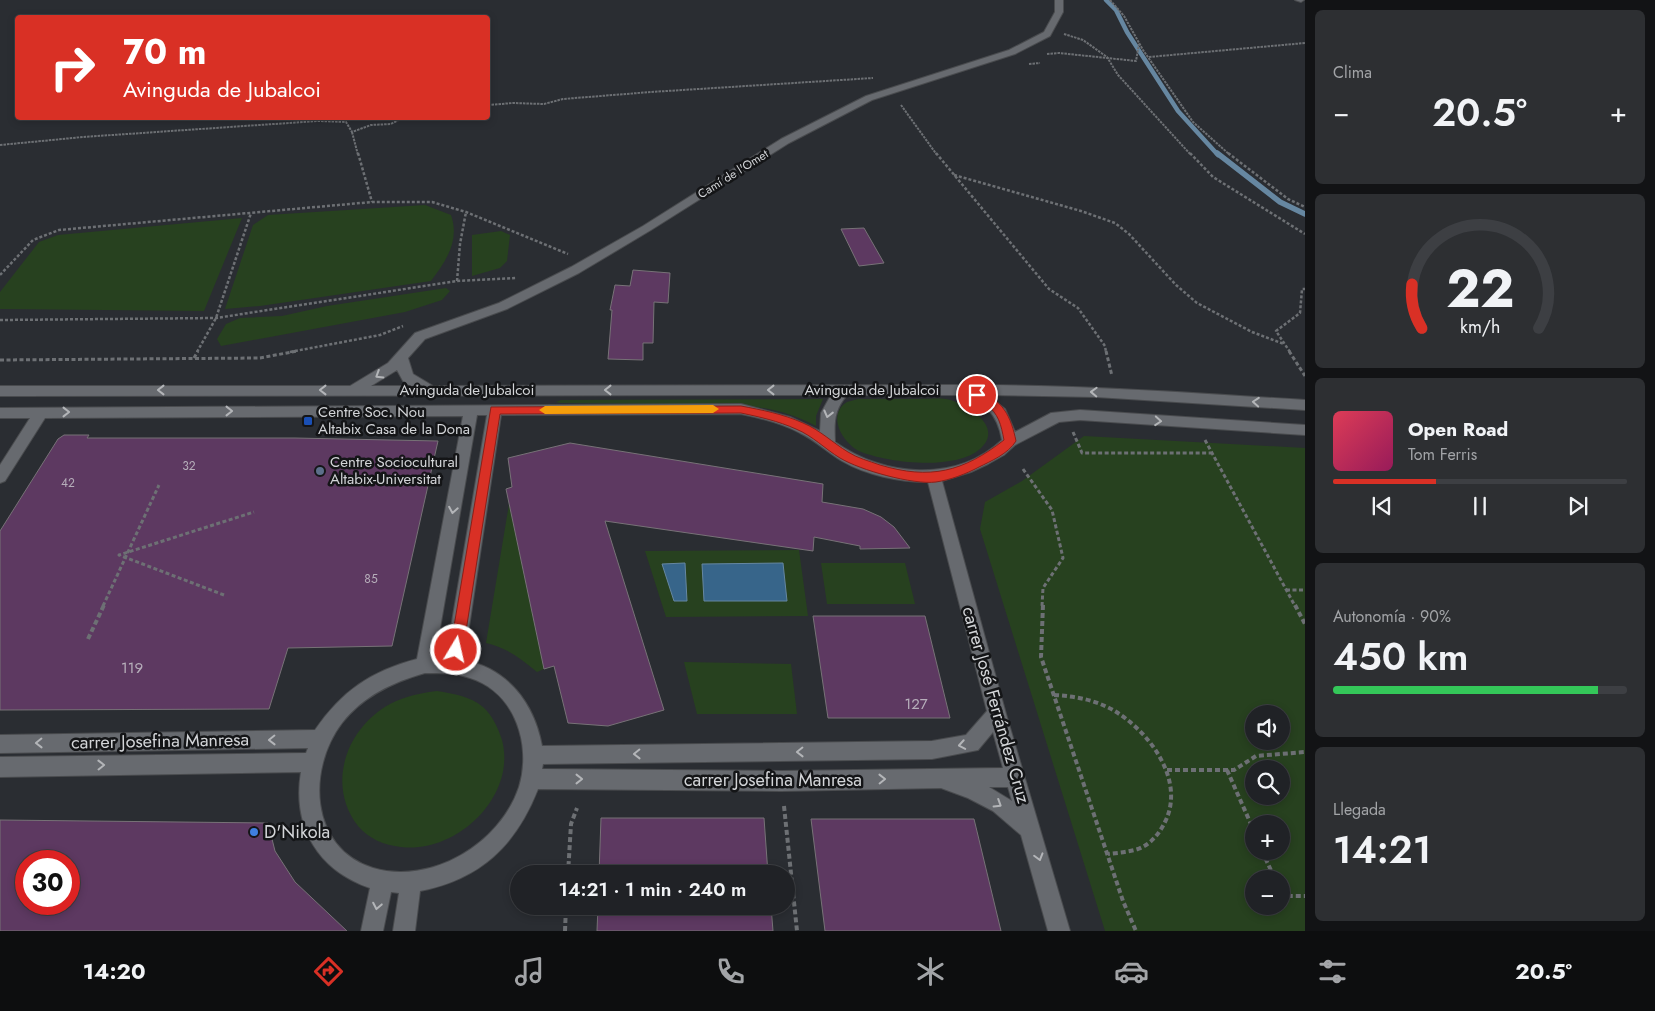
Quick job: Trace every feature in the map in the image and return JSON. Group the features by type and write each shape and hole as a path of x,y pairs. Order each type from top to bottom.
{"street":[{"path":"1050,30 1059,12 1059,0"},
{"name":"Camí de l'Omet","path":"354,390 393,366 420,336 503,306 587,262 647,228 785,141 869,98 1012,52 1047,34 1050,30"},
{"path":"401,357 402,369 412,382 431,390"},
{"name":"Avinguda de Jubalcoi","path":"0,390 959,390 977,395 991,403 1006,421 1010,441 992,456 963,471 934,478 895,474 860,463 844,455 828,442 801,426 767,414 741,409 0,412"},
{"path":"828,442 826,420 831,403 844,390"},
{"path":"959,390 1117,393 1305,405"},
{"path":"424,665 471,410"},
{"path":"454,665 495,410"},
{"path":"0,477 41,413"},
{"path":"1010,441 1056,417 1080,415 1305,430"},
{"name":"carrer José Ferrández Cruz","path":"934,478 997,714 1059,931"},
{"path":"424,665 454,665 493,679 511,694 523,712 531,735 534,755 531,779 524,801 507,829 487,849 467,864 439,876 411,882 382,882 349,868 329,852 313,827 307,795 311,762 331,721 349,702 372,684 396,672 424,665"},
{"name":"carrer Josefina Manresa","path":"534,755 932,750 972,743 997,714"},
{"name":"carrer Josefina Manresa","path":"0,744 321,739"},
{"name":"carrer Josefina Manresa","path":"0,767 311,762"},
{"name":"carrer Josefina Manresa","path":"531,779 781,781 1016,777"},
{"path":"937,778 972,790 1000,804 1031,830"},
{"path":"372,931 382,882"},
{"path":"404,931 411,882"}],"path":[{"path":"1110,0 1124,16 1148,57 1193,122 1258,177 1288,199 1305,207"},
{"path":"1050,30 1082,40 1107,57 1118,75 1178,141 1214,177 1305,234"},
{"path":"1043,54 1059,53 1136,61 1139,43"},
{"path":"1148,57 1305,43"},
{"path":"490,105 513,102 544,104 563,99 651,92 877,78"},
{"path":"890,91 953,174 1049,289 1078,308 1105,346 1117,393"},
{"path":"352,132 372,125 391,124 398,120"},
{"path":"0,145 83,137 318,121 346,122 352,132 372,202"},
{"path":"953,174 1081,211 1115,223 1129,234 1176,285 1197,304 1252,332 1284,344"},
{"path":"0,275 33,240 59,230 372,202 432,202 466,212 587,262"},
{"path":"194,358 216,318 251,212"},
{"path":"457,281 460,244 466,212"},
{"path":"0,320 216,318 457,281 518,278 509,282"},
{"path":"1305,289 1302,289 1300,313 1276,331 1305,376"},
{"path":"0,360 260,358 380,335 408,324"},
{"path":"1073,432 1082,453 1211,453"},
{"path":"1202,436 1305,624"},
{"path":"1023,469 1052,510 1063,558 1043,588 1041,657 1123,901 1136,931"},
{"path":"88,639 159,485"},
{"path":"224,595 119,555 254,512"},
{"path":"1286,590 1305,590"},
{"path":"1054,695 1076,696 1099,702 1123,716 1147,738 1167,770 1172,793 1171,808 1167,822 1155,839 1135,850 1108,854"},
{"path":"1167,770 1234,770 1256,756 1305,752"},
{"path":"1227,770 1247,815"},
{"path":"784,806 797,931"},
{"path":"569,865 571,824 577,808"},
{"path":"1290,896 1305,896"},
{"path":"565,931 566,915"}],"green space":[{"path":"425,205 451,215 454,233 450,250 442,266 431,281 260,306 225,309 253,225 268,215"},
{"path":"242,218 204,311 0,309 0,292 39,242 58,235"},
{"path":"501,231 510,235 507,261 500,268 472,276 472,235"},
{"path":"446,288 450,291 442,300 405,312 221,346 217,339 226,324 240,318 282,316 327,306"},
{"path":"823,399 816,416 816,426 781,412 727,404 556,402 561,400"},
{"path":"858,399 946,399 954,401 972,410 986,424 988,432 987,441 980,449 969,456 938,462 921,463 886,459 871,455 859,451 847,442 837,421 841,408 847,402"},
{"path":"1084,436 1305,448 1305,931 1105,931 980,529 985,502 1022,481"},
{"path":"509,504 544,669 537,672 513,654 486,643"},
{"path":"799,550 808,616 666,617 645,551"},
{"path":"821,563 905,563 915,604 827,604"},
{"path":"684,662 791,664 797,714 697,714"},
{"path":"437,691 473,700 490,714 502,740 504,761 500,782 491,801 478,818 461,831 442,841 422,847 401,847 383,843 362,831 348,810 343,793 342,776 352,742 362,727 375,714 390,704 419,694"}],"water":[{"path":"685,563 687,601 674,601 662,564"},
{"path":"783,563 787,601 704,601 702,564"}],"building":[{"path":"864,228 884,263 859,266 841,229"},
{"path":"633,270 670,273 668,303 654,302 653,343 643,343 643,360 608,359 612,310 610,310 615,285 630,286"},
{"path":"64,435 89,435 87,438 295,438 438,441 392,646 288,648 269,709 0,710 0,531 58,439"},
{"path":"570,443 823,484 822,502 863,509 881,517 894,527 910,548 860,549 860,546 814,537 813,551 605,521 664,710 608,726 568,723 554,666 544,669 506,489 512,487 508,458"},
{"path":"813,616 925,616 950,718 828,718"},
{"path":"601,818 764,818 767,865 599,865"},
{"path":"811,819 974,819 1001,931 825,931"},
{"path":"0,820 268,823 275,851 295,882 347,931 0,931"},
{"path":"598,915 772,915 773,931 597,931"}],"waterway":[{"path":"1106,0 1116,10 1127,32 1178,111 1218,155"},
{"path":"1217,153 1280,202 1305,214"}],"slow traffic":[{"path":"545,410 713,409"}],"place":[{"name":"Centre Soc. Nou Altabix Casa de la Dona","path":"308,421"},
{"name":"Centre Sociocultural Altabix-Universitat","path":"320,471"},
{"name":"D'Nikola","path":"254,832"}],"route":[{"path":"456,650 495,410 741,409 767,414 801,426 828,442 844,455 860,463 895,474 934,478 963,471 992,456 1010,441 1009,429 1000,412 991,403 977,395"}]}
